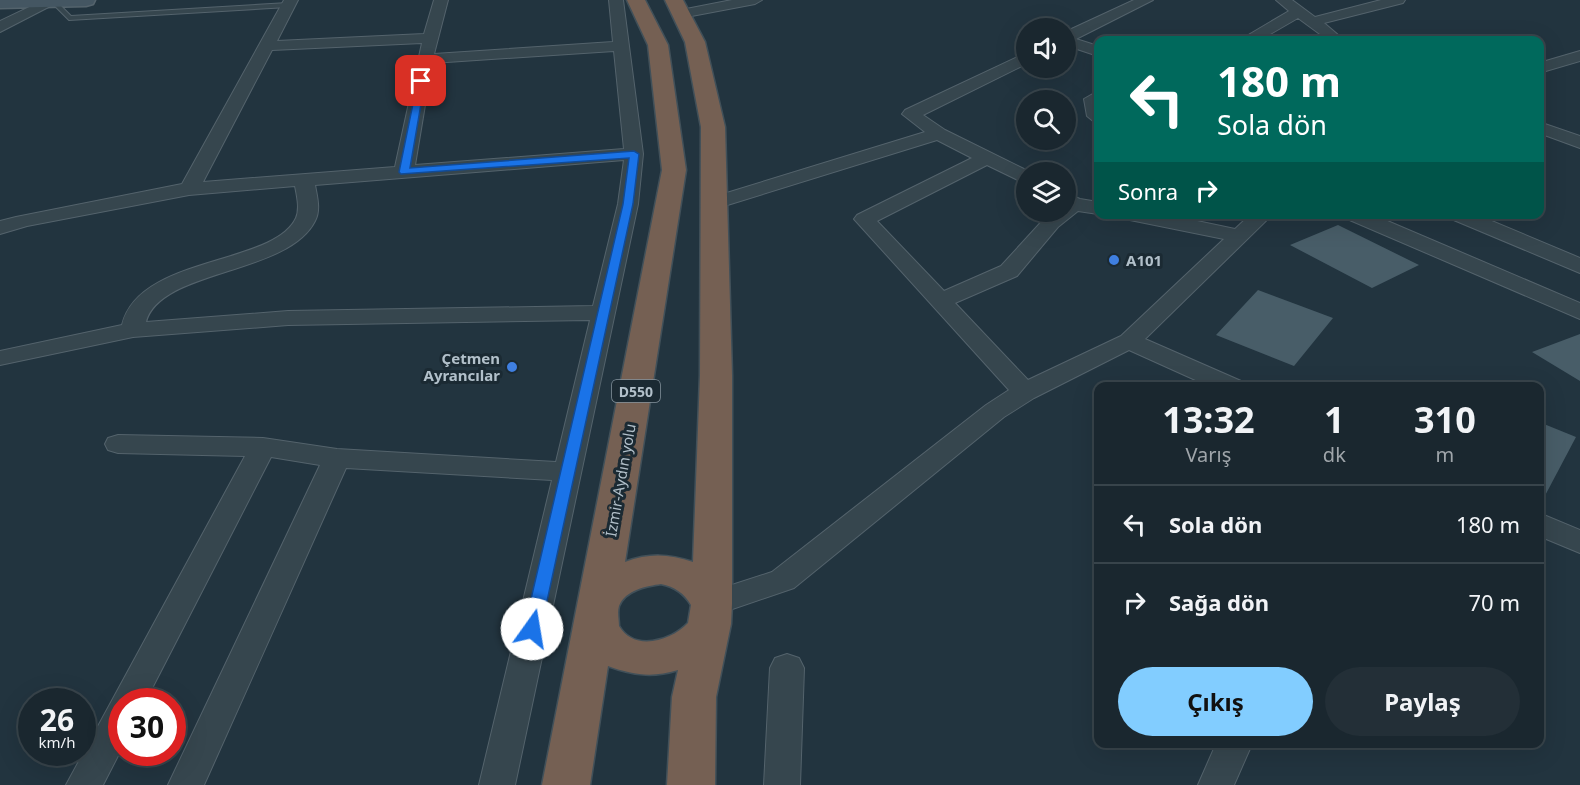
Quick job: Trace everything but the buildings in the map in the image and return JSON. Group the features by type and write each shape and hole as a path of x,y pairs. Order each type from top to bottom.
{"highway":[{"name":"İzmir-Aydın yolu","path":"566,785 674,170 658,45 630,1"},
{"path":"678,7 695,42 712,127 714,203 716,375 711,614 694,697 691,785"},
{"path":"665,569 682,572 697,580 707,591 711,614 705,633 693,645 675,654 656,659 636,658 618,651 605,640 598,627 598,611 603,597 614,584 630,575 647,570 665,569"}],"street":[{"path":"0,2 86,0"},
{"path":"405,172 425,59 441,0"},
{"path":"678,7 755,0"},
{"path":"1076,34 1146,0"},
{"path":"1283,0 1331,36"},
{"path":"1312,22 1398,0"},
{"path":"0,27 54,1"},
{"path":"497,785 628,204 634,154 623,46 630,1"},
{"path":"189,189 289,3"},
{"path":"1257,36 1299,12"},
{"path":"266,46 430,38"},
{"path":"1076,43 1094,50"},
{"path":"425,59 623,46"},
{"path":"1544,67 1580,56"},
{"path":"1016,63 911,114 939,134 1016,173"},
{"path":"1544,129 1580,142"},
{"path":"714,203 939,134"},
{"path":"0,228 23,221 189,189 634,154"},
{"path":"987,158 864,219 1025,392"},
{"path":"133,330 139,309 180,279 280,244 297,232 305,222 309,208 304,180"},
{"path":"1076,202 1094,207"},
{"path":"1155,219 1241,236"},
{"path":"711,614 783,580 994,411 1025,392 1129,341 1258,219"},
{"path":"1364,219 1534,290 1580,312"},
{"path":"1468,219 1580,267"},
{"path":"941,301 1009,271 1052,222"},
{"path":"0,358 133,330 288,318 604,313"},
{"path":"1129,341 1221,382"},
{"path":"118,444 263,447 338,458 568,472"},
{"path":"135,688 263,447"},
{"path":"186,785 338,458"},
{"path":"1544,526 1580,542"},
{"path":"782,785 787,668"},
{"path":"84,785 108,740"},
{"path":"1216,785 1232,748"}],"lane":[{"path":"54,1 69,18 289,3"},
{"path":"1094,96 1089,99 1094,118"}],"place":[{"name":"A101","path":"1114,260"},
{"name":"Çetmen Ayrancılar","path":"512,367"}],"route":[{"path":"421,81 405,172 634,154 628,204 532,629"}]}
